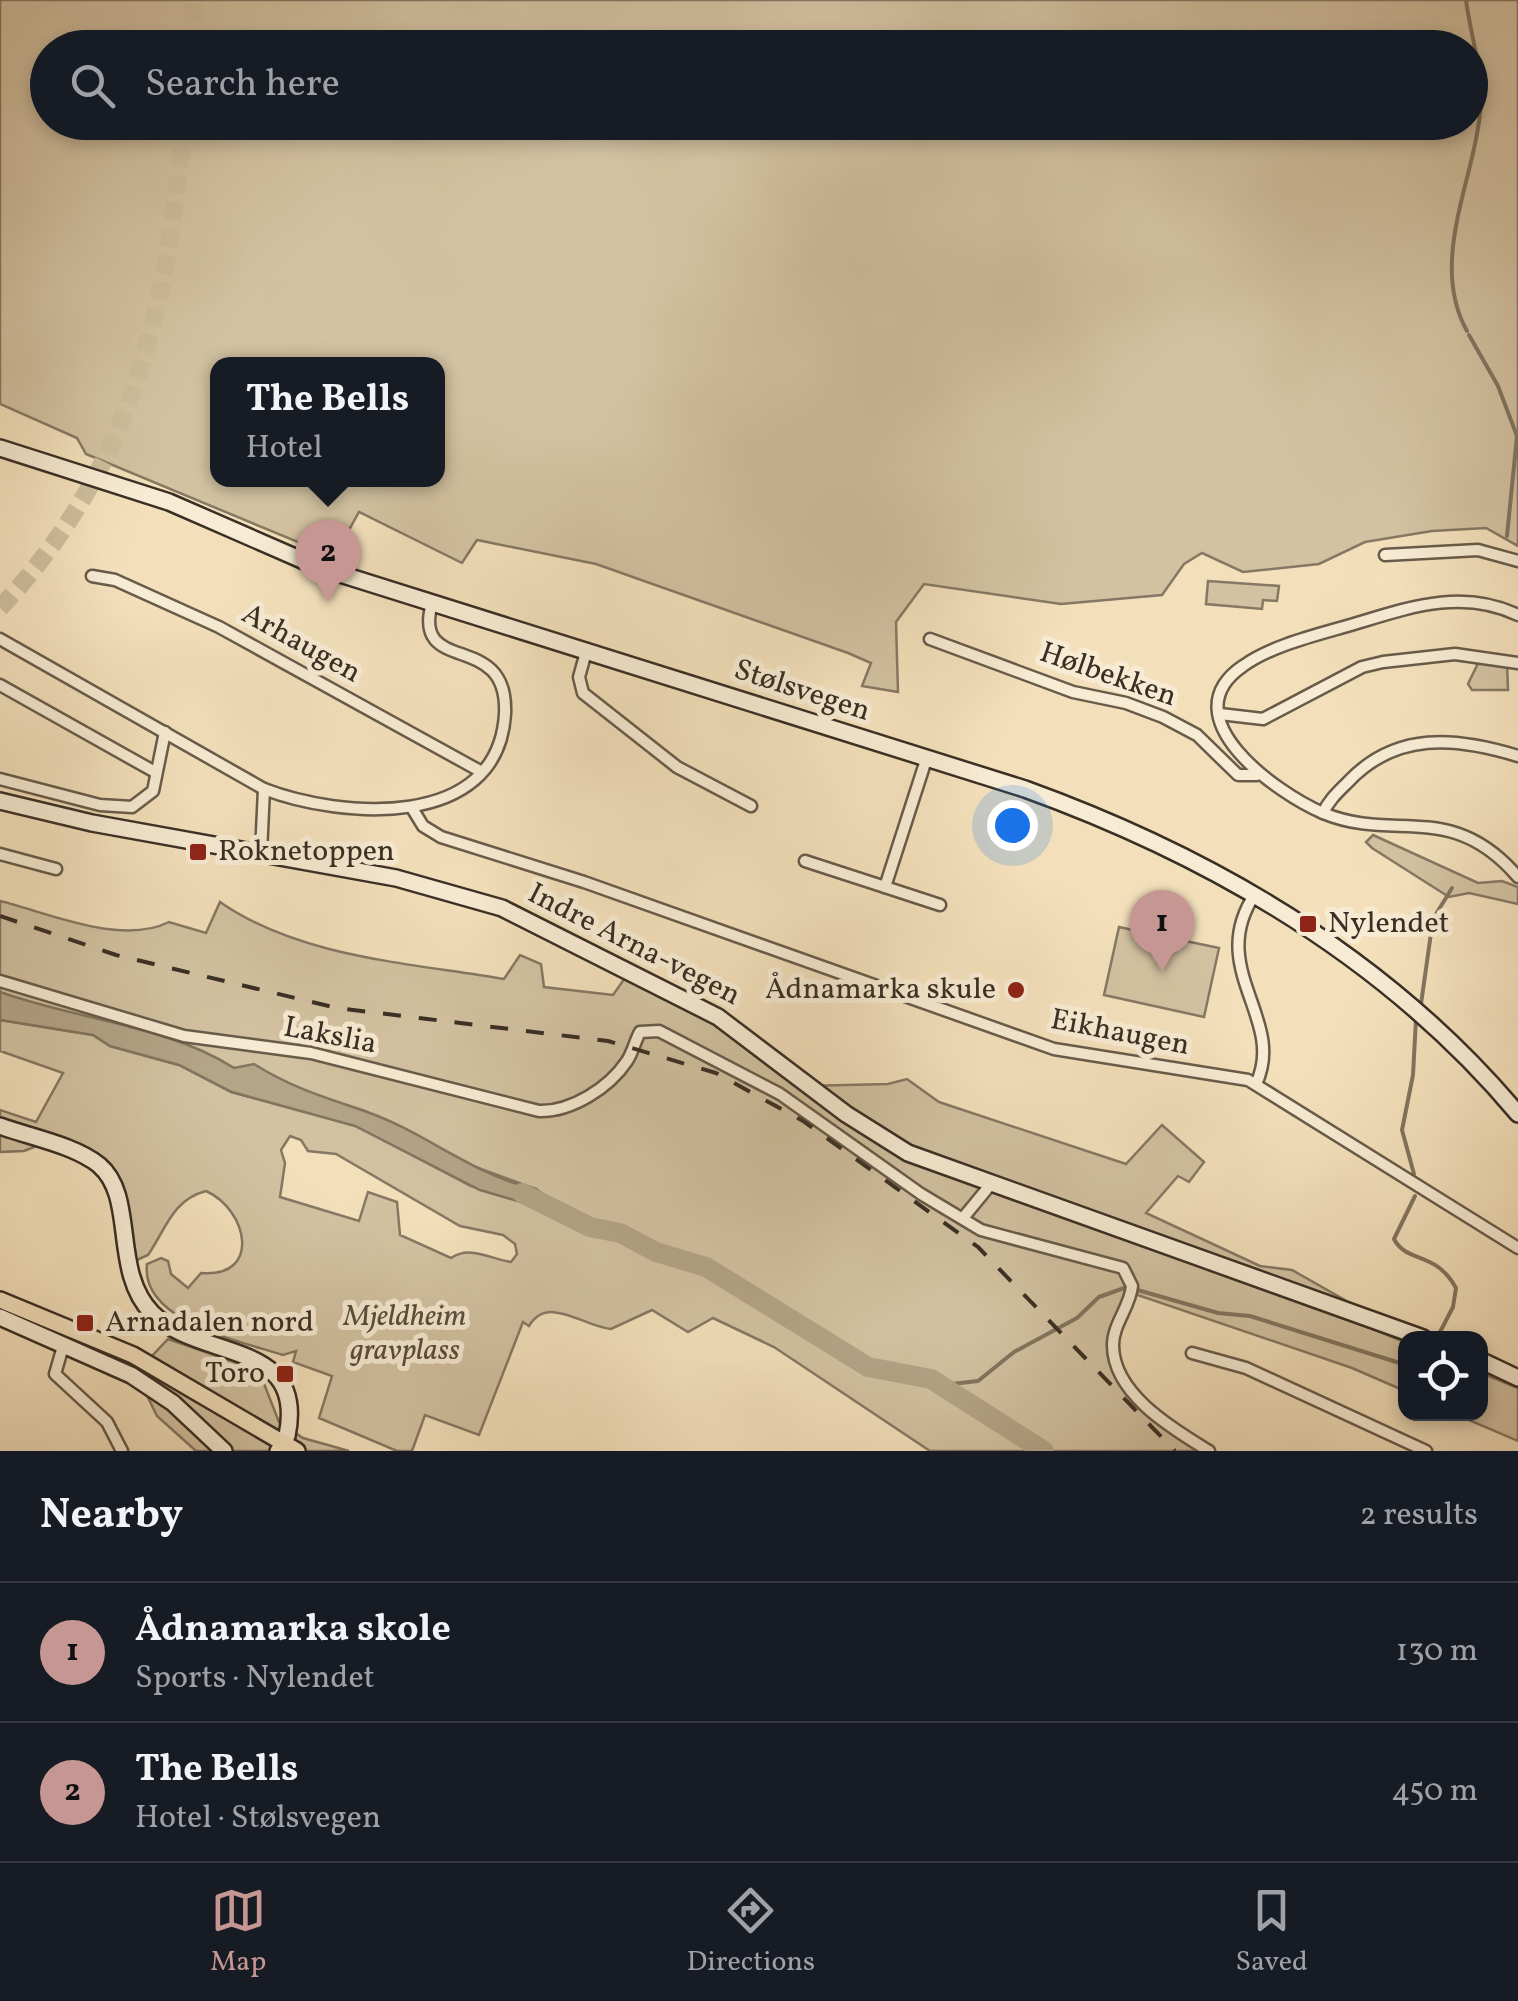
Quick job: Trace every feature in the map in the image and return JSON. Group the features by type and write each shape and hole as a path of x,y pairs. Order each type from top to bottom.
{"main road":[{"name":"Stølsvegen","path":"0,448 169,502 282,554 1076,808 1255,894 1341,950 1403,999 1476,1066 1518,1114"},
{"name":"Indre Arna-vegen","path":"0,801 426,884 514,912 718,1016 884,1140 929,1162 1403,1331"},
{"path":"0,1126 85,1157 105,1171 116,1196 124,1255 140,1297 156,1316 185,1336 247,1356 274,1370 282,1380 290,1406 281,1445"},
{"path":"0,1300 134,1355 297,1451"},
{"path":"0,1317 64,1343 146,1384 224,1451"},
{"path":"1488,1364 1518,1378"}],"street":[{"path":"1385,555 1478,550 1518,561"},
{"name":"Arhaugen","path":"92,576 115,580 218,626 480,771"},
{"path":"0,639 264,790 323,808 412,808 454,791 480,771 501,733 505,713 501,686 486,664 431,638 426,628 432,602"},
{"name":"Hølbekken","path":"1518,615 1484,602 1434,603 1341,628 1240,668 1221,696 1220,714 1228,738 1257,775 1323,813 1446,828 1498,856 1518,877"},
{"name":"Hølbekken","path":"930,639 1073,692 1138,706 1197,735 1238,774 1257,775"},
{"path":"586,652 579,677 583,693 676,767 751,806"},
{"path":"1220,714 1263,719 1362,668 1383,662 1455,654 1518,663"},
{"path":"0,685 155,772"},
{"path":"0,779 54,795 126,808 150,797 165,732"},
{"path":"1323,813 1362,766 1408,745 1439,740 1518,756"},
{"path":"885,887 926,760"},
{"path":"261,854 264,790"},
{"name":"Eikhaugen","path":"412,808 423,826 441,836 562,874 1054,1049 1256,1084 1518,1248"},
{"path":"0,854 56,869"},
{"path":"805,862 940,905"},
{"path":"1255,894 1245,913 1239,953 1244,989 1266,1048 1256,1084"},
{"name":"Lakslia","path":"0,981 184,1036 312,1053 539,1111 560,1109 583,1098 615,1075 645,1030 660,1031 754,1078 963,1218"},
{"path":"991,1184 963,1218 1004,1239 1109,1262 1127,1271 1132,1293 1114,1336 1116,1365 1146,1406 1209,1451"},
{"path":"64,1343 55,1374 107,1422 122,1451"},
{"path":"1192,1352 1246,1368 1426,1451"}],"green space":[{"path":"0,0 1518,0 1518,546 1486,528 1432,531 1365,542 1319,564 1243,572 1202,553 1184,564 1162,595 1061,604 924,584 896,622 898,692 862,686 871,663 848,653 596,564 477,540 462,563 359,512 334,557 86,454 77,438 0,404"},
{"path":"1208,581 1279,586 1277,601 1263,600 1262,609 1206,604"},
{"path":"1480,659 1507,663 1508,690 1472,690 1468,684"},
{"path":"1373,835 1478,883 1502,881 1518,887 1518,904 1469,893 1449,897 1372,848 1366,842"},
{"name":"Mjeldheim gravplass","path":"0,901 107,929 129,931 169,922 206,933 220,902 285,935 358,956 504,979 520,955 541,964 544,987 613,995 627,975 722,1025 803,1086 888,1084 907,1079 939,1102 1126,1164 1162,1125 1204,1162 1189,1182 1178,1176 1146,1213 1260,1266 1292,1270 1350,1303 1351,1320 1398,1339 1398,1388 1352,1368 1132,1293 1113,1346 1135,1393 1209,1451 930,1451 774,1347 713,1318 688,1332 652,1310 611,1329 556,1312 537,1317 529,1326 523,1322 479,1435 425,1415 412,1451 397,1451 319,1418 332,1376 293,1362 296,1351 283,1355 221,1336 177,1315 160,1301 149,1284 147,1264 161,1258 168,1261 171,1274 188,1288 201,1273 220,1272 233,1265 240,1254 239,1227 220,1200 206,1191 185,1201 148,1255 137,1260 129,1252 122,1187 107,1167 47,1142 24,1151 0,1152 0,1110 36,1122 63,1073 0,1051 0,1020 93,1035 110,1046 179,1065 231,1092 355,1125 471,1186 536,1206 544,1200 536,1189 462,1162 365,1111 288,1086 254,1065 234,1068 207,1053 149,1032 0,992","holes":["290,1136 301,1140 308,1151 336,1154 460,1226 503,1235 515,1244 517,1254 511,1262 473,1253 451,1258 400,1235 397,1202 368,1192 359,1221 280,1197 285,1163 281,1150"]},
{"path":"1119,927 1219,948 1204,1017 1104,995"},
{"path":"168,1339 249,1367 261,1376 279,1422 303,1438 349,1451 196,1451 157,1416 136,1373"},
{"path":"1488,1376 1518,1388 1518,1441 1471,1421 1488,1421"}],"shaded area":[{"path":"0,992 150,1032 207,1053 234,1068 254,1064 296,1086 388,1121 492,1174 536,1189 545,1196 544,1200 531,1205 480,1190 355,1126 232,1092 179,1065 110,1046 93,1035 0,1020"}],"waterway":[{"path":"1466,0 1472,30"},
{"path":"1467,331 1456,303 1453,246 1475,140"},
{"path":"1469,335 1498,386 1517,436 1507,536"},
{"path":"1421,1004 1433,919 1452,888"},
{"path":"1414,1174 1402,1130 1413,1075 1416,1019"},
{"path":"522,1193 590,1227 620,1233 656,1252 706,1267 868,1367 931,1379 1044,1451"},
{"path":"1415,1196 1394,1239 1406,1252 1439,1268 1456,1288 1453,1307 1441,1331"},
{"path":"943,1385 978,1381 1014,1352 1077,1318 1099,1297 1127,1287 1218,1313 1250,1316 1398,1362"}],"tunnel":[{"path":"192,30 195,0"},
{"path":"0,608 46,554 83,498 113,441 136,382 167,258 182,140"}],"railway":[{"path":"0,916 116,955 337,1008 608,1041 716,1073 803,1121 978,1247 1175,1451"}],"place":[{"name":"The Bells","path":"328,602"},
{"name":"Roknetoppen","path":"198,852"},
{"name":"Nylendet","path":"1308,924"},
{"name":"Ådnamarka skole","path":"1162,972"},
{"name":"Ådnamarka skule","path":"1016,990"},
{"name":"Arnadalen nord","path":"85,1323"},
{"name":"Toro","path":"285,1374"}]}
